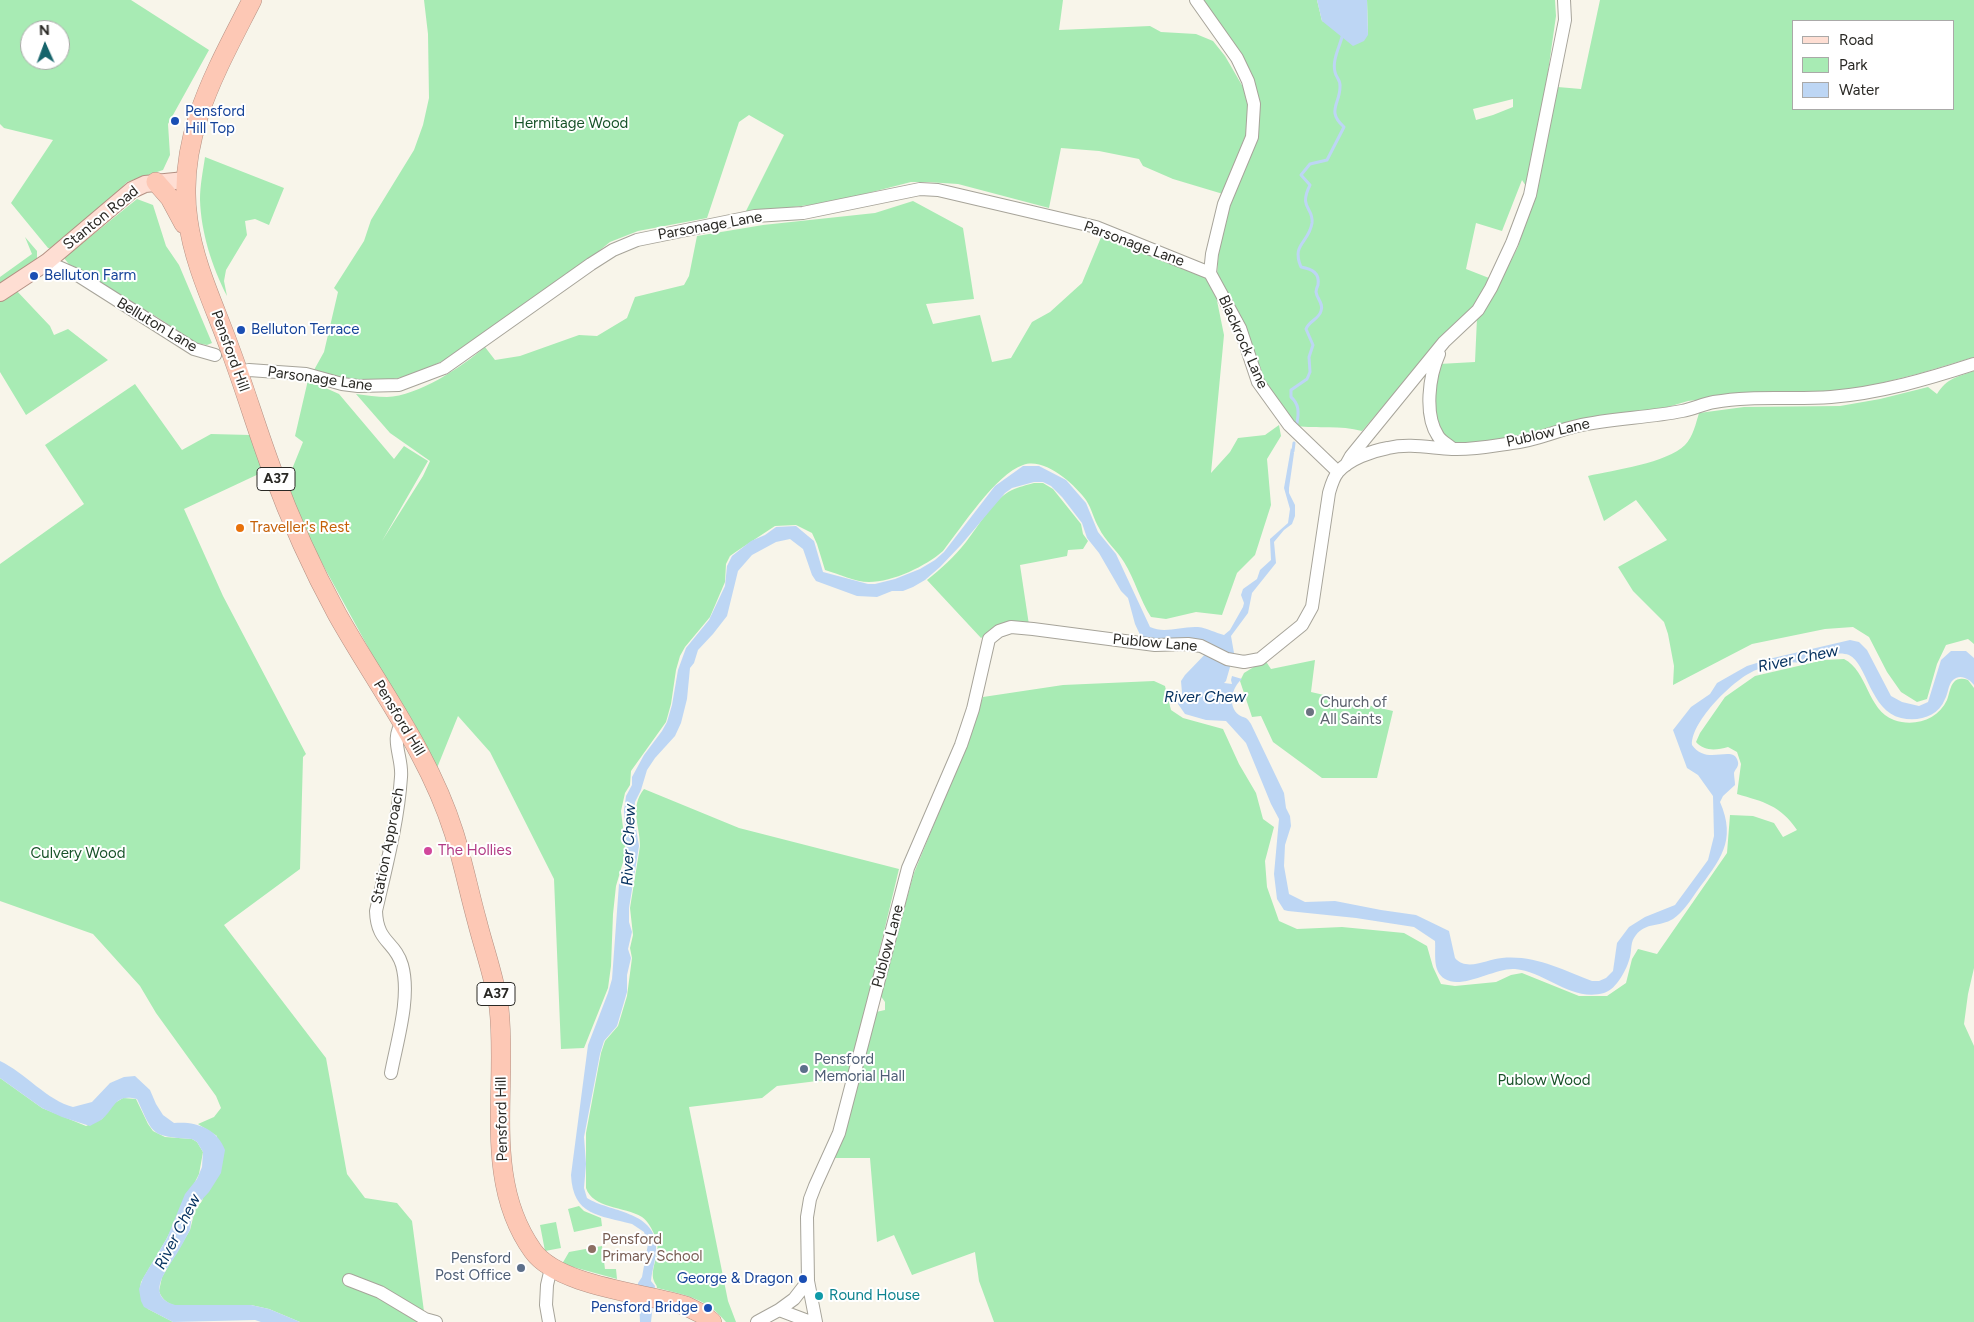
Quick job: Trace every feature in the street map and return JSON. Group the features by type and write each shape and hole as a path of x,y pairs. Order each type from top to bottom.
{"highway":[{"name":"A37","path":"185,180 188,152 199,113 252,0"},
{"name":"Pensford Hill","path":"185,180 189,231 199,265 239,372 273,472 312,564 342,623 422,755 451,826 494,984 500,1025 501,1153 506,1187 511,1208 530,1246 550,1268"},
{"path":"156,182 170,198 189,231"},
{"name":"A37","path":"550,1268 568,1276 693,1309 712,1322"}],"main road":[{"name":"Stanton Road","path":"0,293 48,262 132,190 145,184 185,180"}],"street":[{"path":"1196,0 1237,58 1248,81 1254,104 1252,137 1224,204 1212,254 1210,273"},
{"path":"1342,468 1444,342 1478,310 1512,243 1530,195 1565,20 1564,0"},
{"name":"Parsonage Lane","path":"239,372 249,370 306,374 342,384 358,386 399,385 444,368 613,250 637,240 755,216 803,213 920,189 938,190 1096,227 1210,273"},
{"name":"Belluton Lane","path":"48,262 79,276 194,349 215,355"},
{"name":"Blackrock Lane","path":"1210,273 1240,328 1258,382 1268,397 1302,440 1342,468"},
{"path":"1444,342 1435,363 1430,383 1430,403 1438,437 1453,449"},
{"name":"Publow Lane","path":"816,1322 808,1281 807,1217 810,1199 814,1186 839,1133 908,868 961,745 973,709 989,639 999,631 1011,628 1155,645 1188,644 1201,646 1227,659 1244,662 1260,659 1302,625 1312,607 1329,493 1342,468 1365,455 1388,448 1410,445 1453,449 1534,440 1576,426 1610,419 1683,411 1713,402 1736,399 1798,399 1858,394 1935,377 1974,364"},
{"name":"Station Approach","path":"391,1073 389,1052 405,998 405,978 402,963 380,935 376,924 376,911 396,818 401,775 395,735 403,722"},
{"path":"549,1322 546,1305 550,1268"},
{"path":"349,1280 380,1292 425,1319 436,1322"},
{"path":"757,1322 794,1299 808,1281"},
{"path":"779,1310 811,1322"}],"green space":[{"path":"0,0 131,0 209,50 168,124 170,155 163,170 127,182 54,249 48,248 11,203 53,140 4,128 0,124"},
{"name":"Hermitage Wood","path":"424,0 1063,0 1059,30 1150,26 1161,32 1196,34 1213,41 1225,56 1243,87 1248,107 1246,134 1223,194 1173,179 1143,166 1139,159 1099,151 1061,148 1049,208 958,184 911,182 833,202 745,213 784,135 749,115 739,122 707,218 638,231 610,242 583,264 447,359 412,375 374,383 326,374 314,370 324,352 338,292 334,288 364,241 371,220 414,150 423,125 429,98 428,34"},
{"path":"1202,0 1317,0 1322,21 1368,35 1367,0 1555,0 1556,16 1546,86 1581,89 1600,0 1974,0 1974,357 1854,390 1746,394 1688,401 1651,412 1532,436 1454,444 1442,435 1433,402 1439,364 1475,362 1477,318 1489,304 1518,247 1533,197 1522,180 1502,231 1476,223 1466,269 1489,278 1474,308 1415,369 1362,431 1346,428 1296,426 1269,394 1217,275 1220,234 1259,111","holes":["1513,99 1513,107 1476,120 1473,109"]},
{"path":"205,157 284,188 269,225 255,219 245,221 247,235 226,270 224,281 227,296 212,261 205,237 201,212 200,194"},
{"path":"137,199 153,205 166,246 179,265 212,343 207,345 196,343 157,317 71,267 64,258"},
{"path":"913,201 963,228 974,299 926,304 933,324 980,315 992,362 1011,358 1032,322 1050,312 1082,283 1102,235 1208,277 1214,286 1224,335 1211,473 1230,452 1238,438 1265,435 1279,425 1281,436 1267,459 1271,505 1255,555 1237,573 1222,615 1196,612 1166,619 1151,617 1128,569 1097,525 1086,500 1075,487 1059,474 1041,465 1032,464 1023,465 1013,470 1002,479 936,557 909,572 888,579 864,582 825,570 812,533 796,525 775,526 737,551 730,556 726,564 725,582 710,617 685,647 680,656 666,722 631,771 630,785 625,793 621,811 626,852 616,886 608,988 584,1048 561,1049 554,879 490,752 458,716 437,768 414,723 380,669 317,554 293,502 288,479 303,442 295,436 308,380 339,394 394,459 404,446 428,461 382,541 423,476 430,461 390,433 356,394 387,397 412,392 452,371 485,347 495,360 520,356 579,335 597,336 627,318 635,297 684,285 689,276 697,236 763,225 875,213"},
{"path":"25,237 37,251 37,259 0,286 0,277 32,254"},
{"path":"15,289 50,326 54,335 68,329 108,360 26,415 0,372 0,300"},
{"path":"1974,371 1974,644 1968,639 1946,645 1937,664 1927,699 1917,702 1901,692 1887,672 1869,637 1853,627 1825,629 1752,644 1673,685 1674,666 1664,622 1633,591 1618,567 1667,540 1636,500 1604,521 1588,476 1640,465 1666,457 1677,451 1690,438 1699,413 1744,407 1840,406 1880,399 1928,387 1937,394 1949,381"},
{"name":"Culvery Wood","path":"135,384 182,450 211,434 250,435 263,472 184,509 223,596 306,754 303,757 300,869 224,925 326,1058 347,1174 365,1198 397,1203 412,1221 425,1319 421,1322 300,1322 269,1309 251,1305 179,1306 172,1305 164,1299 159,1291 162,1277 190,1230 195,1210 202,1201 217,1136 198,1124 214,1117 221,1108 216,1096 156,1013 140,986 93,934 0,901 0,564 84,504 45,445"},
{"path":"1034,483 1043,483 1053,489 1081,524 1083,534 1088,541 1083,549 1068,550 1067,556 1020,565 1029,625 996,627 981,638 927,580 957,553 999,499 1012,490"},
{"name":"Publow Wood","path":"1844,659 1858,672 1878,708 1885,715 1902,722 1909,723 1925,720 1938,713 1947,700 1954,682 1957,680 1968,680 1974,688 1974,968 1964,1024 1974,1046 1974,1322 994,1322 979,1281 975,1252 912,1275 894,1235 877,1242 870,1158 833,1158 876,1012 885,1010 885,1002 880,995 914,873 968,741 983,697 1063,685 1154,681 1165,686 1171,710 1183,718 1223,729 1239,764 1256,793 1263,819 1274,827 1265,861 1267,887 1279,921 1297,929 1342,927 1404,933 1427,946 1433,967 1441,984 1455,986 1496,982 1511,975 1522,973 1579,996 1607,996 1626,983 1632,959 1638,949 1657,954 1727,853 1730,815 1753,816 1774,823 1783,837 1797,830 1778,810 1763,802 1737,794 1741,764 1737,752 1728,747 1707,749 1696,742 1700,733 1725,697 1755,676 1824,660"},
{"path":"1265,660 1271,669 1315,660 1311,692 1393,711 1377,778 1322,778 1273,742 1261,716 1252,717 1240,681 1244,673"},
{"path":"644,789 739,828 899,869 849,1077 777,1086 762,1098 689,1107 728,1301 736,1322 726,1322 711,1308 695,1299 657,1288 653,1271 658,1248 653,1231 648,1223 635,1213 602,1204 590,1195 586,1188 586,1133 601,1053 605,1041 618,1026 627,996 632,958 630,948 633,935 630,908 640,846 636,810 637,803"},
{"path":"0,1078 42,1108 86,1126 102,1119 113,1104 123,1098 136,1099 153,1131 165,1137 192,1139 197,1142 203,1152 199,1174 167,1238 141,1282 140,1289 148,1309 173,1322 0,1322"},
{"path":"579,1206 584,1211 601,1218 602,1226 574,1232 568,1209"},
{"path":"556,1222 561,1248 545,1251 540,1225"},
{"path":"602,1246 605,1269 616,1269 617,1279 562,1264 569,1252"}],"water":[{"path":"1317,0 1367,0 1368,35 1364,41 1353,46 1322,21"},
{"path":"1291,448 1294,453 1289,493 1295,505 1295,516 1292,524 1274,542 1276,563 1252,593 1248,613 1231,636 1234,653 1224,683 1232,684 1232,676 1242,679 1233,692 1233,707 1239,715 1247,719 1251,724 1284,793 1291,826 1285,845 1284,866 1289,894 1305,902 1335,901 1416,915 1449,931 1455,958 1465,964 1477,964 1502,958 1526,959 1548,964 1592,981 1606,978 1613,971 1617,943 1629,927 1645,917 1675,905 1708,860 1714,836 1713,796 1698,775 1687,768 1673,730 1691,707 1710,694 1717,683 1747,666 1850,640 1859,642 1867,650 1891,696 1902,702 1919,706 1928,702 1941,660 1951,651 1966,651 1974,658 1974,685 1964,677 1958,677 1952,681 1946,697 1938,710 1927,717 1907,719 1891,714 1882,706 1860,667 1849,655 1839,653 1801,662 1786,662 1773,667 1758,669 1747,675 1726,691 1706,713 1694,735 1692,745 1698,751 1705,754 1731,754 1738,762 1734,773 1735,785 1723,796 1720,802 1727,828 1724,850 1713,869 1680,913 1673,919 1644,928 1636,935 1626,967 1621,978 1613,987 1604,993 1592,995 1581,993 1526,971 1515,969 1498,971 1470,980 1452,982 1445,979 1438,972 1435,962 1435,941 1414,927 1284,910 1277,899 1274,874 1279,819 1246,743 1226,721 1206,720 1185,714 1178,704 1182,693 1181,681 1213,646 1142,639 1135,624 1128,598 1121,591 1099,553 1087,538 1082,523 1051,486 1043,482 1034,482 1012,488 1005,493 961,545 925,580 903,591 892,591 877,597 857,596 816,581 803,549 790,539 776,542 752,555 738,571 727,616 698,650 694,663 690,668 687,699 681,723 675,736 647,770 635,802 634,817 639,846 629,908 629,922 632,932 628,949 631,958 627,975 627,992 617,1026 604,1041 600,1054 584,1137 586,1164 584,1188 587,1198 640,1219 654,1234 656,1250 651,1281 655,1286 651,1322 640,1322 638,1283 642,1277 648,1244 644,1232 632,1224 590,1212 582,1206 573,1189 571,1175 588,1045 612,979 619,884 624,872 627,856 624,811 626,796 632,785 632,777 644,755 667,722 678,670 686,648 709,620 725,586 727,566 732,556 751,541 765,535 776,527 796,526 814,541 823,572 868,584 895,579 920,569 944,552 995,486 1023,466 1039,466 1066,480 1086,503 1098,532 1116,554 1150,627 1167,630 1198,627 1224,635 1230,630 1243,607 1244,603 1241,595 1243,589 1257,579 1260,570 1271,560 1270,539 1288,523 1290,509 1284,488"},
{"name":"River Chew","path":"0,1061 54,1099 73,1107 92,1102 110,1083 124,1077 135,1076 150,1090 163,1115 174,1123 197,1125 217,1136 225,1150 221,1173 209,1192 197,1205 190,1230 163,1275 159,1289 161,1296 166,1301 175,1305 251,1305 269,1309 300,1322 261,1322 255,1320 173,1322 144,1307 139,1289 143,1278 167,1238 185,1194 197,1179 202,1167 203,1152 197,1142 192,1139 168,1137 156,1132 151,1127 137,1099 124,1098 119,1100 106,1116 90,1126 62,1117 42,1108 0,1078"}],"waterway":[{"path":"1297,423 1298,408 1296,402 1291,397 1291,390 1307,379 1310,372 1309,357 1313,345 1306,329 1320,314 1322,308 1316,292 1318,277 1312,270 1301,267 1298,259 1299,248 1308,235 1312,223 1311,214 1306,203 1310,185 1301,175 1310,164 1327,160 1344,127 1335,112 1340,85 1334,68 1336,54 1342,37"},
{"path":"1293,451 1294,443"}],"place":[{"name":"Pensford Hill Top","path":"175,121"},
{"name":"Belluton Farm","path":"34,276"},
{"name":"Belluton Terrace","path":"241,330"},
{"name":"Traveller's Rest","path":"240,528"},
{"name":"Church of All Saints","path":"1310,712"},
{"name":"The Hollies","path":"428,851"},
{"name":"Pensford Memorial Hall","path":"804,1069"},
{"name":"Pensford Primary School","path":"592,1249"},
{"name":"Pensford Post Office","path":"521,1268"},
{"name":"George & Dragon","path":"803,1279"},
{"name":"Round House","path":"819,1296"},
{"name":"Pensford Bridge","path":"708,1308"}]}
